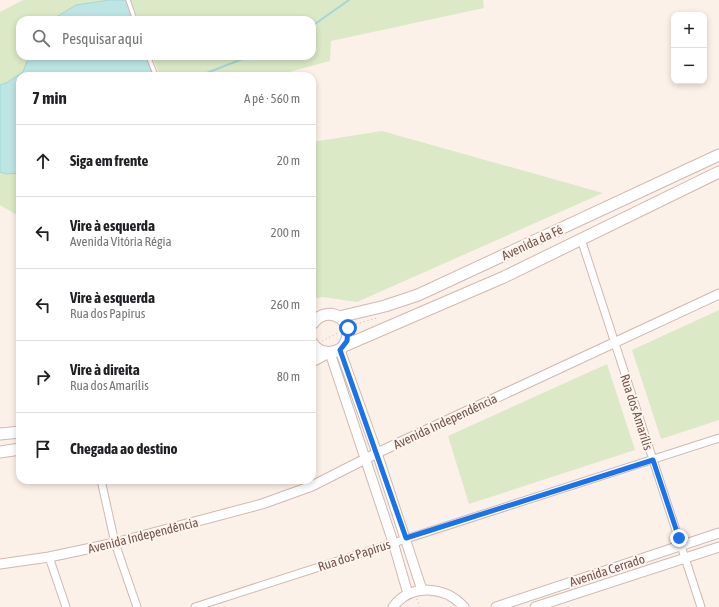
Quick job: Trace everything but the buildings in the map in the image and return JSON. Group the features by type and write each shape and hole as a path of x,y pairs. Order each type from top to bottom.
{"main road":[{"name":"Avenida da Fé","path":"316,318 328,314 339,317 385,306 418,295 719,155"},
{"name":"Avenida da Fé","path":"316,359 504,277 719,172"},
{"path":"316,348 318,350 336,350 348,336 348,330 343,320 339,317"},
{"path":"0,434 16,432"},
{"path":"0,452 16,450"}],"street":[{"name":"Rua dos Amarílis","path":"581,240 701,607"},
{"name":"Avenida Independência","path":"0,564 49,558 115,543 262,504 312,486 377,453 719,294"},
{"path":"336,350 377,453 422,590"},
{"path":"336,350 366,459 408,594"},
{"name":"Rua dos Papirus","path":"196,607 393,542 719,438"},
{"path":"102,484 115,543 137,607"},
{"name":"Avenida Cerrado","path":"496,607 719,533"},
{"name":"Avenida Cerrado","path":"535,607 719,547"},
{"path":"49,558 66,607"},
{"path":"393,607 408,594 422,590 430,590 446,593 464,607"}],"lane":[{"path":"128,0 134,16"},
{"path":"150,60 154,72"}],"green space":[{"path":"23,0 108,0 76,5 58,16 16,16 16,60 28,60 23,72 16,72 16,77 0,85 0,12"},
{"path":"131,0 483,0 484,8 331,41 330,61 289,72 158,72 154,60 316,60 316,16 137,16"},
{"path":"382,131 603,193 357,302 322,297 316,298 316,141"},
{"path":"0,172 6,174 16,173 16,215 0,205"},
{"path":"719,310 719,420 661,439 632,350"},
{"path":"607,364 635,450 469,504 448,436"}],"water":[{"path":"109,0 126,0 132,16 58,16 76,5"},
{"path":"28,60 147,60 152,72 23,72"},
{"path":"16,77 16,173 6,174 0,172 0,85"}],"waterway":[{"path":"316,23 349,0"},
{"path":"209,72 240,60"}],"route":[{"path":"348,328 347,341 340,350 406,538 653,460 679,538"}]}
